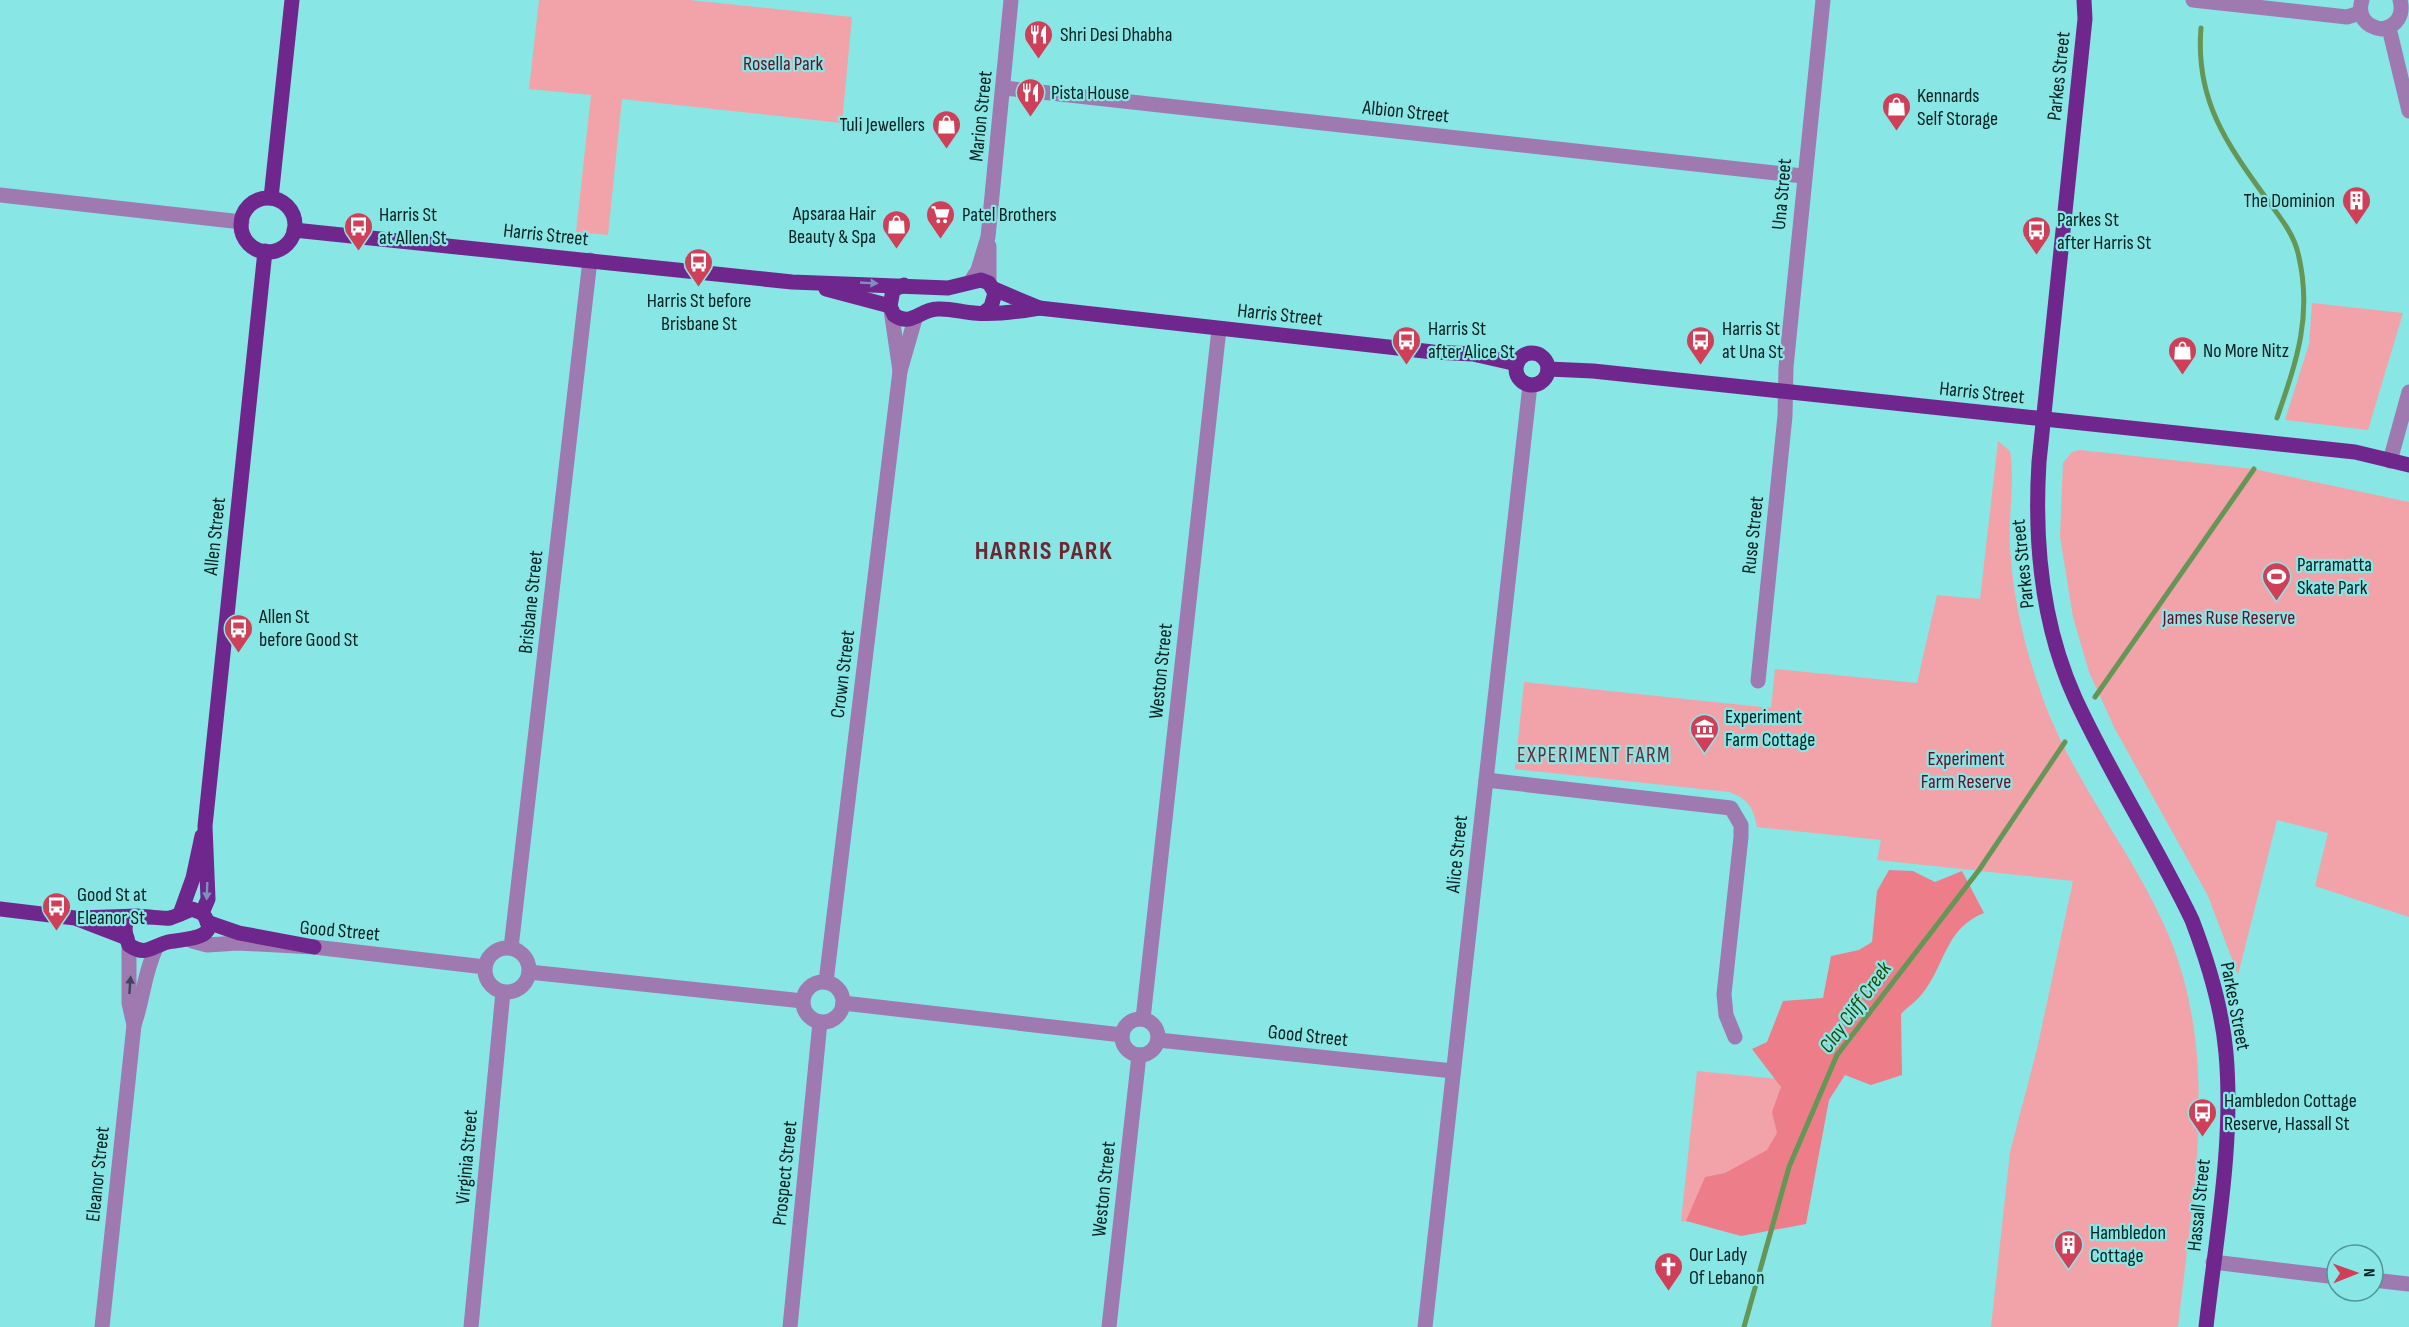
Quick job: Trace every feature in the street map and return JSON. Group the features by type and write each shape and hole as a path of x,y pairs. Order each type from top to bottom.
{"main road":[{"path":"271,198 292,0"},
{"name":"Parkes Street","path":"2084,0 2085,19 2037,492 2039,552 2053,635 2074,697 2177,889 2203,950 2221,1021 2227,1087"},
{"path":"271,198 288,207 293,214 294,230 291,239 280,249 265,251 257,249 245,238 242,222 250,205 257,200 271,198"},
{"name":"Harris Street","path":"294,230 792,282 954,288 971,281 992,286 1039,309"},
{"name":"Allen Street","path":"180,914 193,878 205,826 265,251"},
{"name":"Harris Street","path":"792,282 891,308 899,318 915,319 923,312 935,309 1011,313 1039,309 1433,352 1473,354 1517,364"},
{"path":"891,308 893,290 904,285"},
{"path":"985,312 993,303 992,286"},
{"path":"1532,352 1545,359 1548,369 1543,381 1530,385 1520,380 1517,364 1522,356 1532,352"},
{"name":"Harris Street","path":"1548,369 1593,371 2355,452 2409,465"},
{"name":"Allen Street","path":"204,917 208,898 205,826"},
{"path":"0,909 75,918 138,916 164,918 192,909 239,933 314,947"},
{"path":"128,941 127,923 138,916"},
{"path":"75,918 128,941 141,951 156,948 168,942 192,940 206,931 204,917"},
{"name":"Hassall Street","path":"2206,1327 2225,1150 2227,1087"}],"street":[{"name":"Marion Street","path":"971,281 978,270 988,237 1011,0"},
{"name":"Una Street","path":"1787,393 1785,375 1803,176 1823,0"},
{"path":"2193,0 2348,17 2361,6 2368,25 2382,29 2389,28 2399,18 2400,0"},
{"path":"2389,28 2409,111"},
{"name":"Albion Street","path":"1004,88 1803,176"},
{"path":"0,195 242,222"},
{"name":"Marion Street","path":"988,237 992,286"},
{"name":"Brisbane Street","path":"512,948 590,260"},
{"name":"Crown Street","path":"891,308 900,370"},
{"name":"Crown Street","path":"826,982 900,370 915,319"},
{"name":"Weston Street","path":"1143,1018 1219,329"},
{"name":"Alice Street","path":"1425,1327 1530,385"},
{"path":"2390,461 2409,392"},
{"name":"Ruse Street","path":"1758,681 1787,393"},
{"path":"1486,780 1731,808 1741,825 1741,837 1724,994 1726,1015 1735,1037"},
{"name":"Good Street","path":"192,940 207,945 238,943 314,947 485,967"},
{"name":"Eleanor Street","path":"128,941 129,1003 134,1025"},
{"name":"Eleanor Street","path":"102,1327 134,1025 141,1004 148,965 156,948"},
{"path":"504,948 512,948 524,957 529,972 523,985 510,992 503,992 497,990 487,980 485,967 491,954 504,948"},
{"path":"529,972 803,1001"},
{"path":"826,982 838,990 843,1003 842,1010 833,1020 820,1022 809,1018 803,1001 808,989 826,982"},
{"name":"Virginia Street","path":"471,1327 503,992"},
{"path":"843,1003 1122,1035"},
{"path":"1143,1018 1153,1024 1158,1040 1149,1052 1139,1055 1128,1050 1122,1035 1127,1024 1143,1018"},
{"name":"Prospect Street","path":"790,1327 820,1022"},
{"name":"Good Street","path":"1158,1040 1453,1071"},
{"name":"Weston Street","path":"1109,1327 1139,1055"},
{"path":"2213,1262 2325,1275"},
{"path":"2385,1282 2409,1284"}],"green space":[{"name":"Rosella Park","path":"539,0 689,0 852,17 842,123 622,99 608,235 576,232 591,95 529,89"},
{"path":"2312,303 2403,313 2368,430 2285,420 2309,344"},
{"name":"Experiment Farm Reserve","path":"1998,441 2010,451 2011,566 2024,636 2039,687 2066,752 2154,904 2169,936 2185,984 2194,1032 2198,1081 2198,1130 2190,1229 2178,1327 1991,1327 2010,1152 2037,1049 2073,881 1877,860 1881,840 1757,827 1749,805 1741,797 1729,792 1515,769 1524,682 1771,708 1775,669 1917,683 1937,595 1980,599"},
{"name":"James Ruse Reserve","path":"2080,450 2254,469 2409,502 2409,917 2315,886 2328,833 2277,820 2238,975 2208,896 2115,729 2089,672 2073,617 2060,537 2063,463 2072,452"},
{"path":"1697,1071 1798,1081 1767,1229 1681,1221"}],"shaded area":[{"path":"1889,870 1913,871 1935,882 1962,871 1984,913 1961,928 1953,938 1930,983 1920,997 1901,1014 1902,1075 1871,1085 1845,1075 1829,1100 1806,1224 1741,1236 1686,1221 1705,1177 1725,1173 1767,1150 1777,1133 1772,1112 1781,1087 1752,1049 1767,1042 1783,1001 1823,998 1831,956 1859,950 1872,942 1877,891"}],"waterway":[{"name":"Clay Cliff Creek","path":"2201,28 2200,53 2203,77 2216,119 2251,178 2289,231 2298,253 2304,296 2301,337 2277,418"},
{"path":"2095,697 2254,469"},
{"name":"Clay Cliff Creek","path":"1744,1327 1789,1167 1837,1055 1979,870 2065,742"}],"place":[{"name":"Shri Desi Dhabha","path":"1039,60"},
{"name":"Pista House","path":"1030,118"},
{"name":"Kennards Self Storage","path":"1896,132"},
{"name":"Tuli Jewellers","path":"946,150"},
{"name":"The Dominion","path":"2356,226"},
{"name":"Patel Brothers","path":"941,240"},
{"name":"Apsaraa Hair Beauty & Spa","path":"897,250"},
{"name":"Harris St at Allen St","path":"358,252"},
{"name":"Parkes St after Harris St","path":"2036,256"},
{"name":"Harris St before Brisbane St","path":"699,288"},
{"name":"Harris St after Alice St","path":"1407,366"},
{"name":"Harris St at Una St","path":"1701,366"},
{"name":"No More Nitz","path":"2182,376"},
{"name":"Parramatta Skate Park","path":"2276,602"},
{"name":"Allen St before Good St","path":"238,654"},
{"name":"Experiment Farm Cottage","path":"1704,754"},
{"name":"Good St at Eleanor St","path":"56,932"},
{"name":"Hambledon Cottage Reserve, Hassall St","path":"2203,1138"},
{"name":"Hambledon Cottage","path":"2069,1270"},
{"name":"Our Lady Of Lebanon","path":"1668,1292"}],"district":[{"name":"HARRIS PARK","path":"1044,550"},
{"name":"EXPERIMENT FARM","path":"1594,755"}]}
